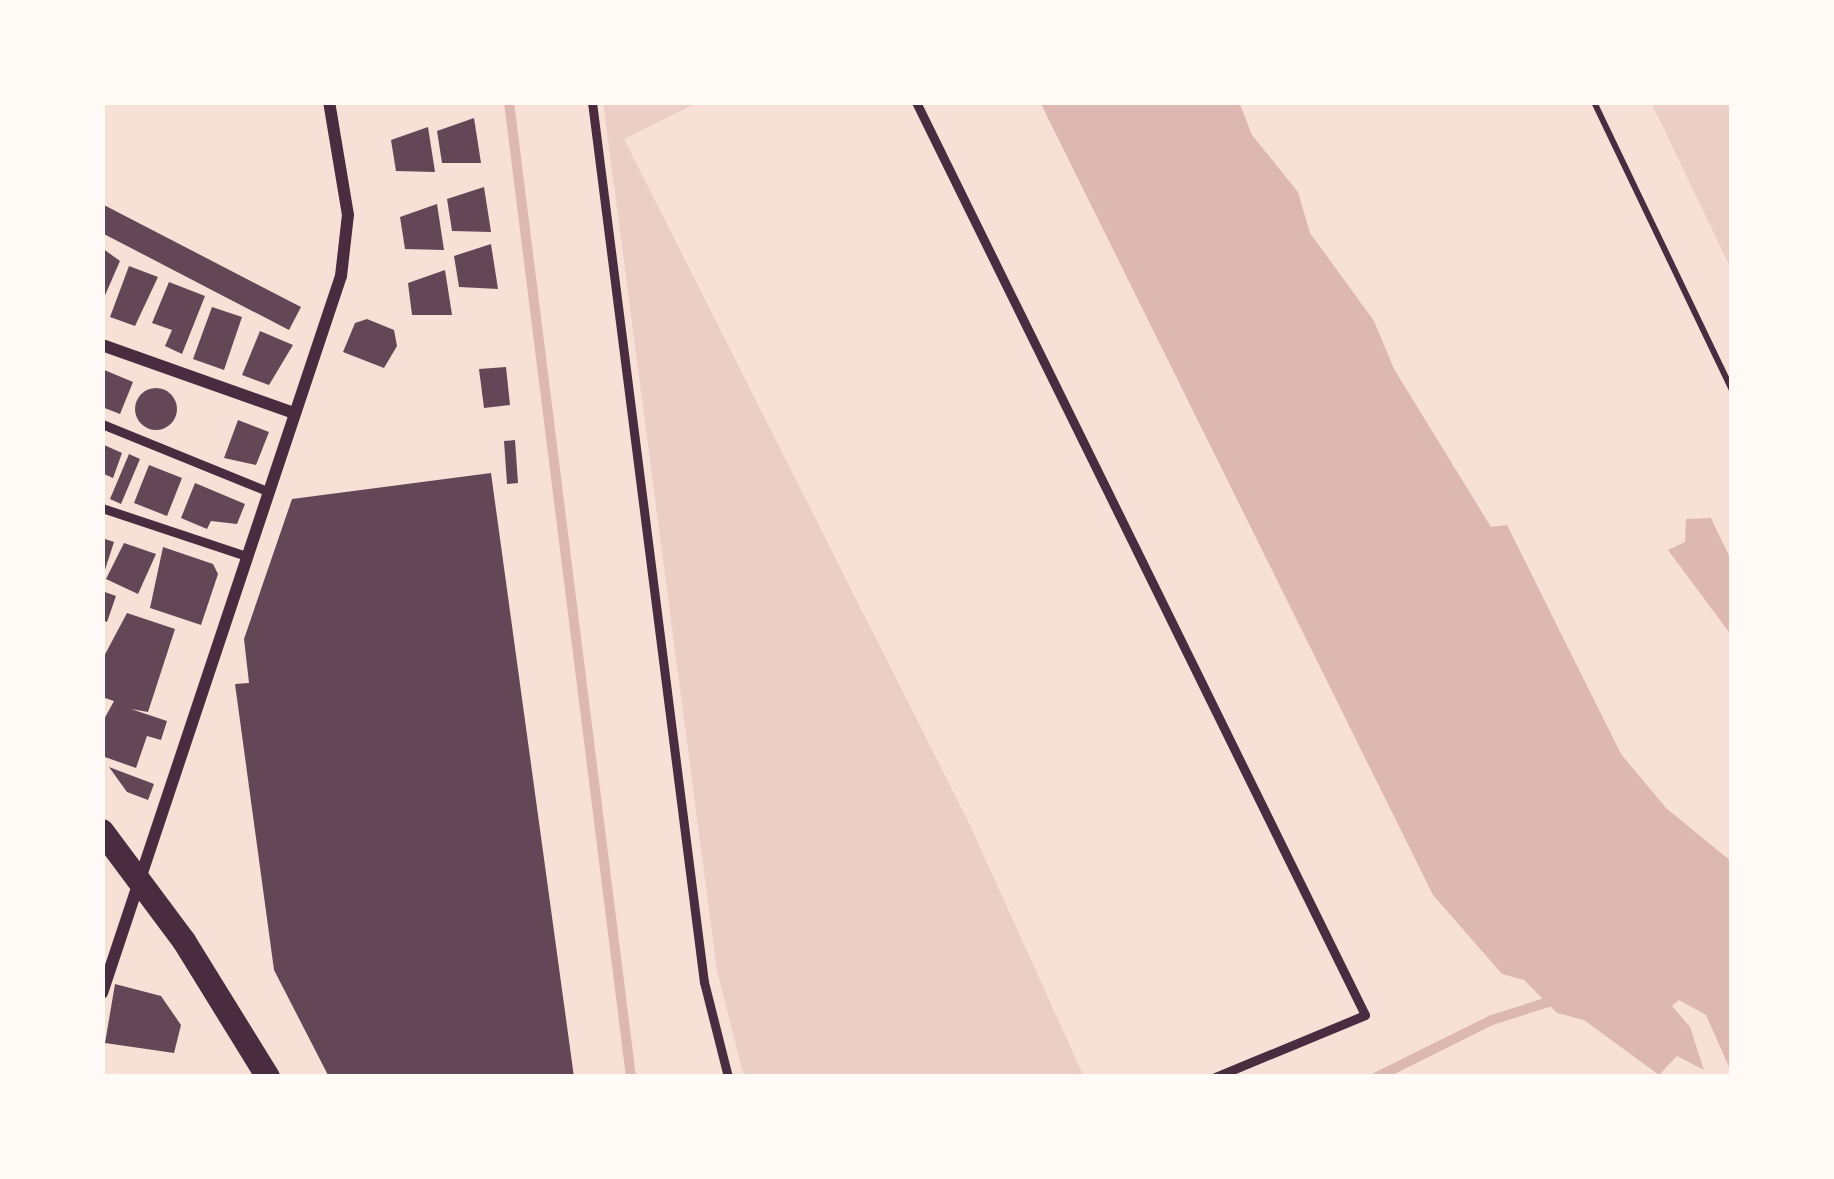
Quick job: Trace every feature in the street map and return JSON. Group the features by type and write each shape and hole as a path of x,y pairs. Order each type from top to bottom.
{"main road":[{"path":"102,831 137,875 268,1077"}],"street":[{"path":"102,993 137,875 340,276 348,215 329,102"},
{"path":"102,345 294,413"}],"lane":[{"path":"592,102 704,982 728,1077"},
{"path":"916,102 1365,1015 1215,1077"},
{"path":"102,424 267,491"},
{"path":"102,508 246,556"}],"path":[{"path":"1594,102 1732,390"}],"shaded area":[{"path":"603,102 699,102 624,139 969,823 1084,1077 744,1077 717,971"},
{"path":"1040,102 1239,102 1252,135 1298,192 1310,233 1374,321 1394,369 1491,527 1507,525 1621,754 1666,808 1732,862 1732,1074 1706,1015 1679,1000 1672,1006 1690,1027 1704,1070 1677,1056 1659,1075 1584,1020 1557,1013 1524,980 1502,974 1433,895"},
{"path":"1651,102 1732,102 1732,271"},
{"path":"1711,518 1732,562 1732,636 1668,550 1685,542 1686,519"}],"building":[{"path":"474,118 481,163 442,163 437,131"},
{"path":"428,127 435,172 396,171 391,140"},
{"path":"484,187 491,232 452,231 447,199"},
{"path":"102,204 301,307 289,330 102,233"},
{"path":"437,204 444,250 405,249 400,217"},
{"path":"491,244 498,289 459,287 454,256"},
{"path":"102,248 120,261 103,300 102,300"},
{"path":"129,266 158,277 135,326 110,317"},
{"path":"445,270 452,315 412,315 408,283"},
{"path":"169,282 205,296 182,354 165,346 172,330 152,323"},
{"path":"212,307 242,317 224,370 193,359"},
{"path":"367,319 394,330 397,346 384,368 343,352 355,323"},
{"path":"260,331 293,345 269,385 242,375"},
{"path":"506,367 510,405 484,408 479,369"},
{"path":"102,369 133,382 120,414 102,407"},
{"path":"156,388 171,394 177,409 171,424 156,430 141,424 135,409 141,394"},
{"path":"238,420 269,432 256,465 224,458"},
{"path":"515,440 518,483 507,484 504,441"},
{"path":"102,444 122,453 113,478 102,473"},
{"path":"129,454 140,459 121,504 110,499"},
{"path":"149,465 182,478 167,516 134,503"},
{"path":"491,473 574,1077 329,1077 274,970 235,684 249,683 244,639 292,499"},
{"path":"195,483 245,504 237,524 211,521 207,529 181,518"},
{"path":"102,538 114,542 103,576 102,575"},
{"path":"124,543 156,554 138,594 106,579"},
{"path":"163,547 213,564 218,574 201,625 150,608"},
{"path":"102,591 116,596 107,622 102,620"},
{"path":"127,613 175,629 148,712 131,709 167,721 161,740 147,736 136,768 102,756 102,723 114,701 102,697 102,660"},
{"path":"109,767 154,784 148,800 127,792"},
{"path":"115,984 161,996 181,1025 174,1053 105,1043"}],"waterway":[{"path":"509,102 631,1077"},
{"path":"1377,1077 1492,1020 1561,998"}]}
